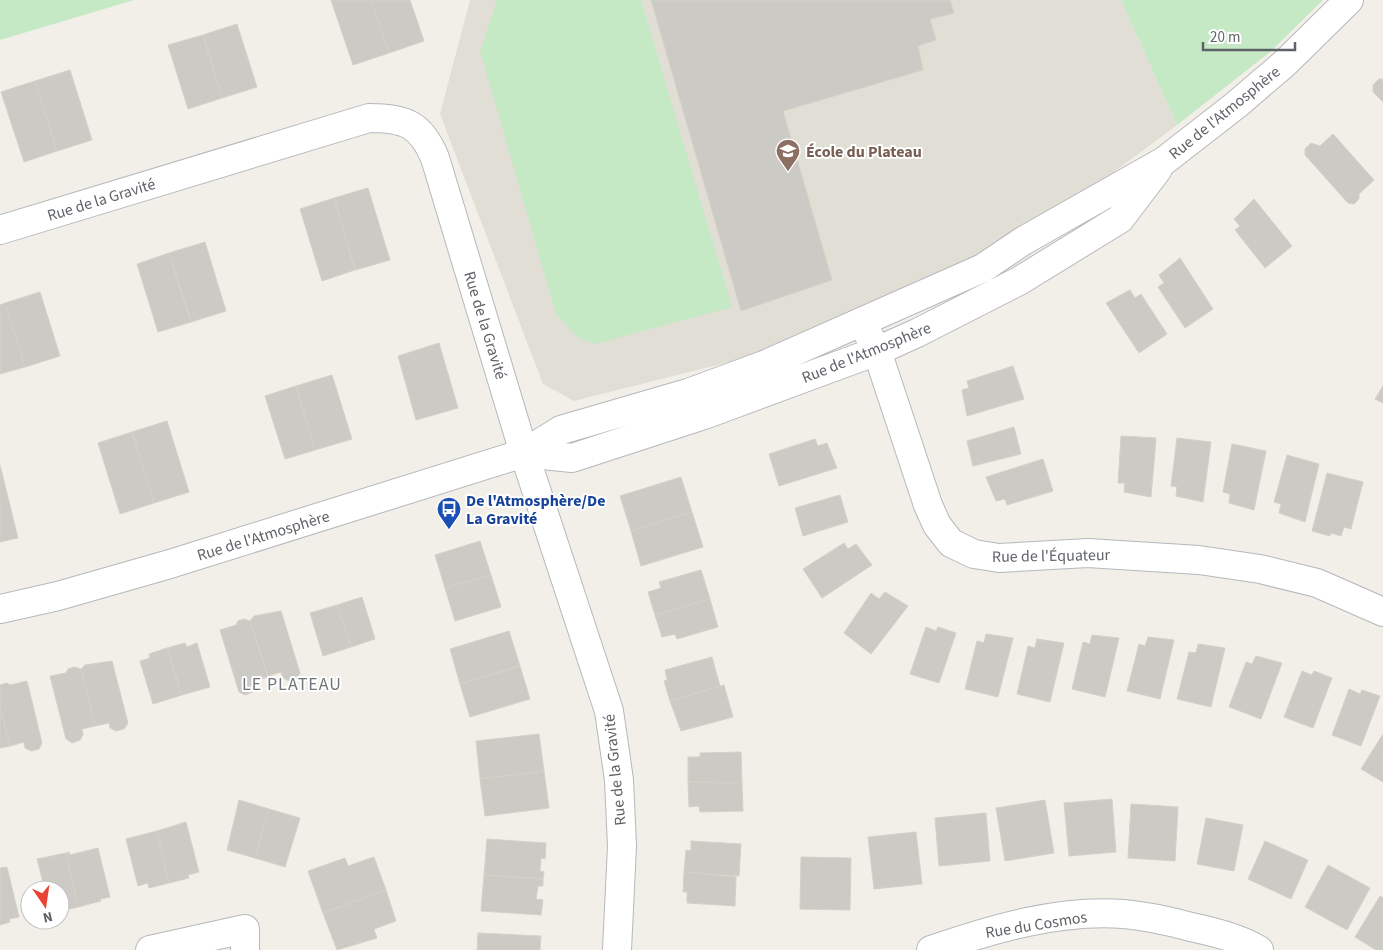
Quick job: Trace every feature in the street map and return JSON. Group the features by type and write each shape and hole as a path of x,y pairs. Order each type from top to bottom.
{"street":[{"name":"Rue de l'Atmosphère","path":"0,609 58,596 170,564 524,453 561,430 688,393 764,366 983,268 1032,236 1164,162 1285,63 1349,0"},
{"name":"Rue de la Gravité","path":"0,230 368,118 394,118 412,125 428,140 524,453 609,711 619,780 622,846 617,950"},
{"name":"Rue de l'Atmosphère","path":"524,453 572,458 704,414 876,351 918,333 1020,281 1120,219 1164,162"},
{"name":"Rue de l'Équateur","path":"862,322 876,351 928,505 938,525 951,543 974,554 999,558 1088,553 1148,555 1260,569 1317,583 1380,603"},
{"name":"Rue du Cosmos","path":"931,950 980,933 1030,922 1078,915 1124,914 1174,922 1212,932 1259,950"},
{"path":"150,950 245,929 244,950"}],"shaded area":[{"name":"École du Plateau","path":"470,0 1121,0 1177,125 1051,219 868,314 789,347 574,401 543,384 440,114"}],"green space":[{"path":"0,0 134,0 0,40"},
{"path":"497,0 641,0 732,307 595,344 577,337 556,314 480,51"},
{"path":"1121,0 1323,0 1270,52 1177,125"}],"building":[{"path":"331,0 371,0 389,53 353,65"},
{"path":"371,0 410,0 424,41 389,53"},
{"path":"651,0 950,0 954,13 930,19 936,40 918,46 923,70 783,111 832,280 741,311"},
{"path":"237,24 257,87 222,98 203,35"},
{"path":"203,35 222,98 188,109 168,45"},
{"path":"70,70 92,140 57,151 35,81"},
{"path":"1379,79 1383,79 1383,102 1373,92 1373,85"},
{"path":"35,81 57,151 24,162 1,92"},
{"path":"1333,134 1374,180 1359,194 1359,199 1354,204 1348,203 1305,155 1305,149 1311,143 1320,146"},
{"path":"368,188 390,260 355,270 334,198"},
{"path":"334,198 355,270 322,281 300,209"},
{"path":"1254,199 1292,246 1265,268 1235,230 1240,226 1234,219"},
{"path":"205,242 226,311 191,322 169,253"},
{"path":"169,253 191,322 158,332 137,264"},
{"path":"1180,258 1213,309 1185,328 1158,287 1164,283 1159,275"},
{"path":"1130,290 1135,298 1141,294 1167,334 1139,353 1106,303"},
{"path":"40,292 60,356 25,367 5,303"},
{"path":"5,303 25,367 0,374 0,305"},
{"path":"439,343 458,408 416,420 398,356"},
{"path":"1013,366 1024,399 967,416 962,390 969,388 967,381"},
{"path":"332,375 352,439 315,450 296,386"},
{"path":"296,386 315,450 285,459 265,396"},
{"path":"1383,386 1383,403 1375,399"},
{"path":"167,421 189,492 154,503 132,432"},
{"path":"1014,427 1021,454 973,466 967,441"},
{"path":"132,432 154,503 120,514 98,443"},
{"path":"1121,436 1156,438 1151,497 1124,492 1125,483 1118,483"},
{"path":"1177,438 1211,442 1203,502 1176,496 1177,487 1171,486"},
{"path":"815,439 818,446 827,443 837,468 779,486 769,454"},
{"path":"1232,444 1266,451 1254,510 1229,503 1230,494 1223,492"},
{"path":"1287,455 1319,464 1305,522 1279,513 1281,504 1274,502"},
{"path":"1043,459 1053,491 1007,505 1005,499 996,501 986,477"},
{"path":"0,465 18,538 0,542"},
{"path":"1327,473 1363,482 1351,529 1344,527 1341,536 1331,533 1330,536 1312,531"},
{"path":"681,477 692,512 631,531 620,496"},
{"path":"840,495 848,522 803,536 795,508"},
{"path":"692,512 703,547 641,566 631,531"},
{"path":"480,541 491,575 445,588 435,555"},
{"path":"844,543 848,549 856,544 872,565 822,598 803,569"},
{"path":"701,570 710,599 655,615 648,592 661,588 659,582"},
{"path":"491,575 501,607 455,621 445,588"},
{"path":"885,592 908,606 871,654 844,633 871,593 879,599"},
{"path":"362,597 375,639 351,647 337,605"},
{"path":"710,599 718,627 677,639 675,634 662,637 655,615"},
{"path":"337,605 351,647 323,656 310,613"},
{"path":"281,611 300,673 297,679 289,681 283,678 281,672 268,676 250,621 254,616"},
{"path":"244,619 250,621 268,677 255,681 256,686 253,692 245,695 239,692 220,630 236,625 238,621"},
{"path":"926,627 936,631 938,627 956,633 939,683 910,674"},
{"path":"509,631 520,666 460,684 450,649"},
{"path":"986,634 1013,638 998,697 965,689 977,641 984,643"},
{"path":"1092,635 1119,638 1105,697 1072,689 1083,642 1090,644"},
{"path":"1148,637 1174,640 1160,699 1127,691 1139,644 1145,646"},
{"path":"1037,639 1064,643 1050,702 1017,694 1028,646 1035,648"},
{"path":"185,643 187,647 197,643 210,687 182,695 167,648"},
{"path":"1198,644 1225,648 1211,707 1177,699 1189,652 1196,653"},
{"path":"167,648 182,695 153,704 140,661 150,658 149,654"},
{"path":"1256,656 1282,663 1261,719 1229,707 1246,662 1252,664"},
{"path":"712,657 720,686 670,701 664,681 667,680 665,670"},
{"path":"112,661 128,723 124,729 116,731 110,728 109,723 95,726 81,669 85,665"},
{"path":"520,666 530,699 470,717 460,684"},
{"path":"75,667 81,669 95,726 82,729 83,735 80,740 72,743 66,739 50,676 66,673 68,669"},
{"path":"1302,671 1312,675 1314,671 1332,678 1313,728 1284,717"},
{"path":"27,681 42,743 39,749 31,751 25,748 24,742 10,746 0,706 0,685"},
{"path":"724,685 733,717 681,731 670,701"},
{"path":"1349,689 1360,694 1362,690 1380,696 1361,746 1332,735"},
{"path":"0,706 10,746 0,748"},
{"path":"539,734 544,771 480,779 476,741"},
{"path":"1383,734 1383,782 1361,769"},
{"path":"741,752 742,783 688,782 688,757 700,757 700,753"},
{"path":"544,771 549,808 485,816 480,779"},
{"path":"688,782 742,783 743,811 700,812 699,806 689,807"},
{"path":"1112,799 1116,852 1069,856 1064,803"},
{"path":"239,800 269,809 255,858 227,850"},
{"path":"1045,800 1054,853 1005,861 996,808"},
{"path":"1131,804 1178,807 1175,861 1128,858"},
{"path":"269,809 300,818 285,867 255,858"},
{"path":"986,813 990,861 939,866 935,818"},
{"path":"1206,818 1243,825 1234,871 1197,864"},
{"path":"186,822 199,872 188,875 189,878 169,883 157,831"},
{"path":"157,831 169,883 149,888 148,883 138,886 126,839"},
{"path":"916,832 922,884 874,889 868,837"},
{"path":"487,839 546,843 545,859 541,858 540,871 544,872 543,879 484,875"},
{"path":"691,841 741,844 739,876 684,872 686,850 691,851"},
{"path":"1265,841 1308,860 1291,899 1248,879"},
{"path":"98,848 110,897 78,907 66,853 69,852 70,855"},
{"path":"66,853 78,907 70,909 70,880 42,880 37,859"},
{"path":"374,857 386,890 323,913 308,871 345,858 348,866"},
{"path":"801,857 851,858 850,910 800,909"},
{"path":"1328,865 1370,888 1347,930 1305,907"},
{"path":"7,867 19,917 9,919 10,922 0,925 0,868"},
{"path":"684,872 736,877 735,906 687,903 687,892 683,892"},
{"path":"484,875 543,879 543,886 538,886 536,899 543,900 541,915 481,911"},
{"path":"386,890 396,921 374,929 377,938 337,950 323,913"},
{"path":"1380,896 1383,898 1383,950 1376,950 1355,937"},
{"path":"478,933 541,936 540,950 477,950"}],"place":[{"name":"École du Plateau","path":"788,172"},
{"name":"De l'Atmosphère/De La Gravité","path":"449,530"}],"district":[{"name":"LE PLATEAU","path":"292,684"}]}
